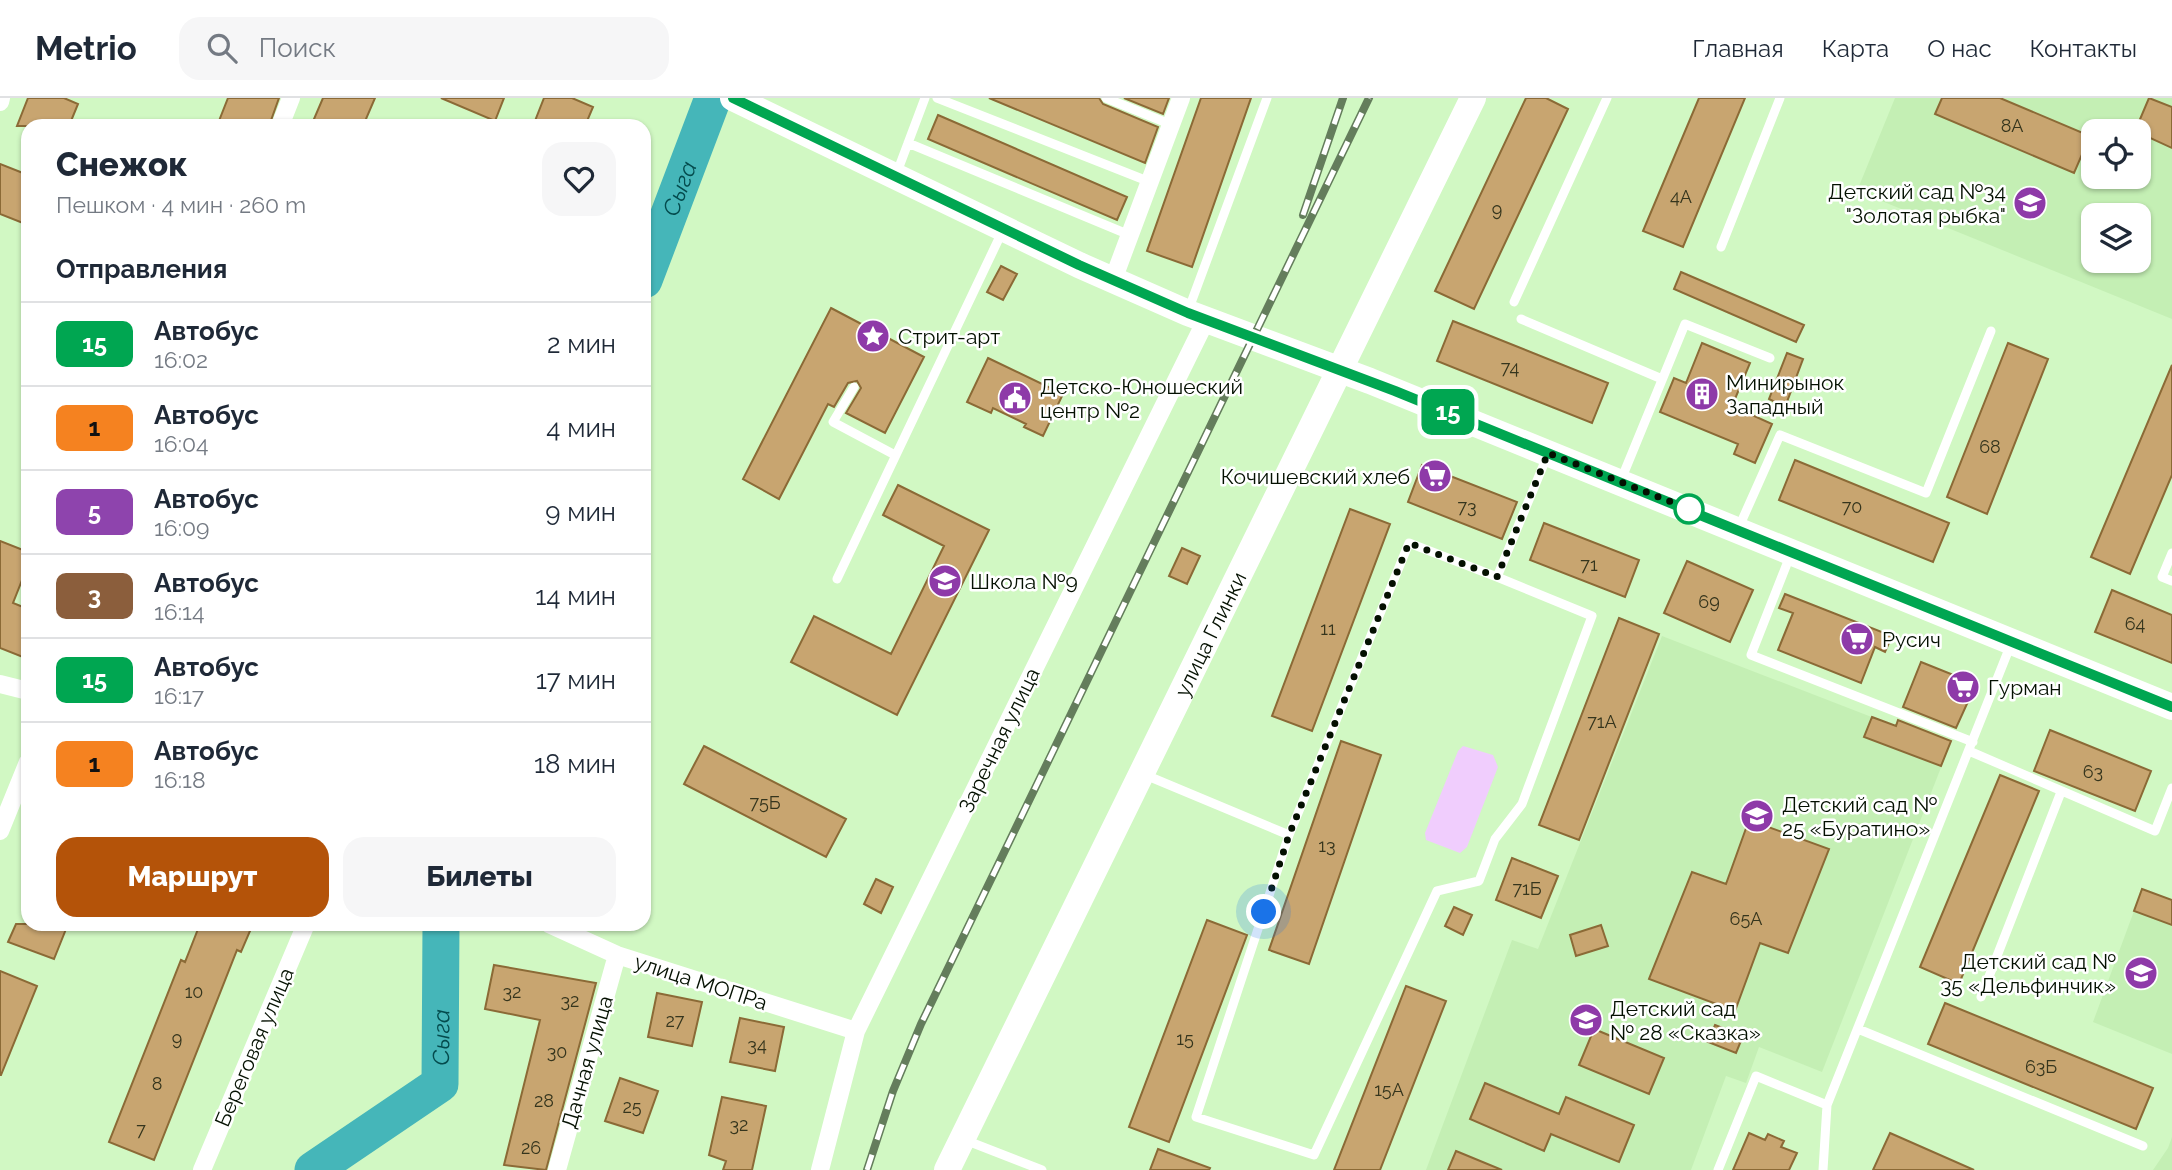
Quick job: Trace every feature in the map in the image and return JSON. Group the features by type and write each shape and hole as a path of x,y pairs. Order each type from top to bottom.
{"main road":[{"name":"улица Глинки","path":"947,1170 1474,98"},
{"path":"737,100 1004,229 1197,316 1738,529 2172,707"}],"street":[{"path":"283,119 291,98"},
{"path":"1113,280 1132,236 1181,98"},
{"name":"Заречная улица","path":"820,1170 856,1031 1197,316"},
{"path":"0,684 21,689"},
{"path":"0,831 21,779"},
{"name":"Береговая улица","path":"202,1170 303,931"},
{"name":"улица МОПРа","path":"564,931 617,955 856,1031"},
{"name":"Дачная улица","path":"557,1170 617,955"}],"lane":[{"path":"895,176 925,98"},
{"path":"937,98 1152,182"},
{"path":"1106,98 1171,125"},
{"path":"1197,316 1267,98"},
{"path":"1514,302 1607,98"},
{"path":"1721,247 1780,98"},
{"path":"908,142 1132,236"},
{"path":"836,579 1004,229"},
{"path":"1521,319 1662,379"},
{"path":"1620,482 1685,324 1770,358"},
{"path":"1738,529 1780,435 1926,493 1991,331"},
{"path":"854,387 833,422 895,456"},
{"path":"1497,577 1548,453"},
{"path":"1409,543 1592,616 1522,804 1495,839 1479,881 1437,891 1314,1155 1196,1117 1289,835 1409,543"},
{"path":"1792,551 1751,655 1971,747 2062,792 2155,831 2172,788"},
{"path":"2172,553 2162,577 2172,581"},
{"path":"1823,1170 1826,1105 2012,642"},
{"path":"1141,773 1289,835"},
{"path":"1981,997 2062,792"},
{"path":"1858,1029 2143,1146"},
{"path":"1718,1170 1756,1076 1826,1105"},
{"path":"962,1139 1042,1170"}],"shaded area":[{"name":"Детский сад №34 \"Золотая рыбка\"","path":"1895,98 2172,98 2172,319 1857,191"},
{"name":"Детский сад № 25 «Буратино»","path":"1662,636 1949,747 1822,1072 1759,1047 1746,1083 1726,1076 1691,1170 1426,1170 1512,940 1538,949"},
{"path":"1463,746 1493,755 1498,767 1467,847 1460,853 1426,840 1425,833 1458,751"},
{"name":"Детский сад № 35 «Дельфинчик»","path":"2134,911 2172,925 2172,1054 2093,1022"},
{"path":"2172,1137 2172,1170 2153,1170 2168,1148"}],"building":[{"path":"28,98 64,98 78,104 72,119 21,119 21,126 17,126"},
{"path":"228,98 279,98 272,119 220,119"},
{"path":"323,98 375,98 366,119 314,119"},
{"path":"441,98 504,98 496,119"},
{"path":"544,98 572,98 593,107 588,119 536,119"},
{"path":"989,98 1099,98 1103,104 1158,127 1145,163"},
{"path":"1124,98 1169,98 1163,114"},
{"path":"1201,98 1251,98 1192,267 1147,251"},
{"path":"1526,98 1546,98 1568,109 1474,309 1435,291"},
{"path":"1699,98 1745,98 1683,247 1643,231"},
{"path":"1942,98 2000,98 2081,132 2081,157 2074,173 1935,114"},
{"path":"2149,98 2172,107 2172,148 2151,138 2151,119 2140,119"},
{"path":"938,115 1127,197 1117,220 928,139"},
{"path":"0,164 21,172 21,222 0,214"},
{"path":"1001,266 1017,274 1003,300 987,292"},
{"path":"1681,272 1804,325 1796,342 1674,289"},
{"path":"831,308 924,357 885,433 846,413 861,388 857,381 848,383 834,407 828,404 779,499 743,479"},
{"path":"1453,321 1608,383 1592,423 1437,361"},
{"name":"Минирынок Западный","path":"1702,343 1750,363 1732,406 1772,424 1755,463 1734,454 1738,444 1660,412 1674,378 1686,383"},
{"path":"2008,343 2048,359 1987,514 1947,497"},
{"path":"1787,353 1803,359 1785,407 1769,399"},
{"name":"Детско-Юношеский центр №2","path":"988,358 1063,394 1043,436 1024,427 1026,424 993,408 991,413 967,402"},
{"path":"2172,365 2172,475 2130,574 2091,557"},
{"path":"1795,460 1949,523 1933,562 1779,500"},
{"path":"1422,465 1517,502 1502,539 1408,502"},
{"name":"Школа №9","path":"898,485 989,530 897,715 791,662 814,616 891,654 944,546 883,515"},
{"path":"1350,509 1390,524 1312,731 1272,716"},
{"path":"1544,523 1639,560 1625,597 1530,560"},
{"path":"0,541 21,549 21,583 13,603 21,606 21,656 0,648"},
{"path":"1182,548 1200,556 1187,584 1169,576"},
{"path":"1687,561 1753,590 1730,642 1664,613"},
{"path":"2112,590 2172,615 2172,663 2095,632"},
{"path":"1785,594 1892,636 1885,652 1875,647 1861,683 1778,650 1793,613 1779,608"},
{"path":"1619,618 1659,634 1579,840 1539,825"},
{"path":"1921,662 1976,684 1956,728 1903,707"},
{"path":"1872,717 1896,726 1898,720 1951,741 1941,766 1864,737"},
{"path":"2050,730 2151,771 2135,811 2034,771"},
{"path":"1341,741 1381,755 1309,964 1269,950"},
{"path":"704,746 846,819 826,857 684,784"},
{"path":"2000,775 2039,791 1959,984 1920,967"},
{"path":"1749,820 1829,849 1788,953 1760,943 1735,1011 1649,979 1692,872 1726,884"},
{"path":"1512,858 1558,876 1541,918 1496,900"},
{"path":"876,879 893,887 881,913 864,904"},
{"path":"2142,889 2172,900 2172,925 2134,911"},
{"path":"1454,907 1472,915 1463,935 1445,926"},
{"path":"1207,920 1247,935 1169,1142 1129,1127"},
{"path":"16,924 21,924 21,931 65,931 54,959 8,942"},
{"path":"1601,925 1608,946 1576,956 1570,935"},
{"path":"197,931 250,931 241,952 237,950 154,1160 109,1142 181,960 185,962"},
{"path":"494,965 596,983 546,1170 504,1165 540,1020 485,1009"},
{"path":"0,971 37,986 1,1075 0,1075"},
{"path":"1406,986 1446,1001 1380,1170 1334,1170"},
{"path":"657,993 702,1002 692,1046 648,1037"},
{"path":"1945,1003 2153,1088 2136,1129 1928,1044"},
{"path":"740,1018 784,1027 775,1071 730,1062"},
{"path":"1715,1025 1743,1036 1736,1053 1708,1042"},
{"path":"1594,1029 1664,1058 1649,1094 1579,1065"},
{"path":"620,1078 658,1091 643,1133 605,1121"},
{"path":"1485,1083 1559,1114 1566,1097 1634,1125 1619,1162 1551,1134 1544,1151 1470,1119"},
{"path":"722,1097 766,1106 752,1170 723,1170 726,1161 709,1155"},
{"path":"1749,1133 1765,1140 1768,1134 1784,1141 1781,1147 1797,1153 1789,1170 1733,1170"},
{"path":"1890,1133 1974,1170 1873,1170"},
{"path":"1158,1149 1210,1168 1150,1170"},
{"path":"1456,1151 1502,1170 1448,1170"}],"waterway":[{"name":"Сыга","path":"651,262 713,98"},
{"name":"Сыга","path":"313,1170 440,1084 441,931"}],"railway":[{"path":"1303,215 1343,98"},
{"path":"867,1170 893,1091 921,1024 1369,98"}],"bus line":[{"name":"15","path":"733,98 1079,265 1188,313 1395,391 2172,707"}],"place":[{"name":"Детский сад №34 \"Золотая рыбка\"","path":"2030,203"},
{"name":"Стрит-арт","path":"873,336"},
{"name":"Минирынок Западный","path":"1702,394"},
{"name":"Детско-Юношеский центр №2","path":"1015,398"},
{"name":"Кочишевский хлеб","path":"1435,476"},
{"name":"Школа №9","path":"945,581"},
{"name":"Русич","path":"1857,639"},
{"name":"Гурман","path":"1963,687"},
{"name":"Детский сад № 25 «Буратино»","path":"1757,816"},
{"name":"Детский сад № 35 «Дельфинчик»","path":"2141,973"},
{"name":"Детский сад № 28 «Сказка»","path":"1586,1020"}],"route":[{"path":"1264,912 1289,835 1409,543 1497,577 1548,453 1689,509"}]}
